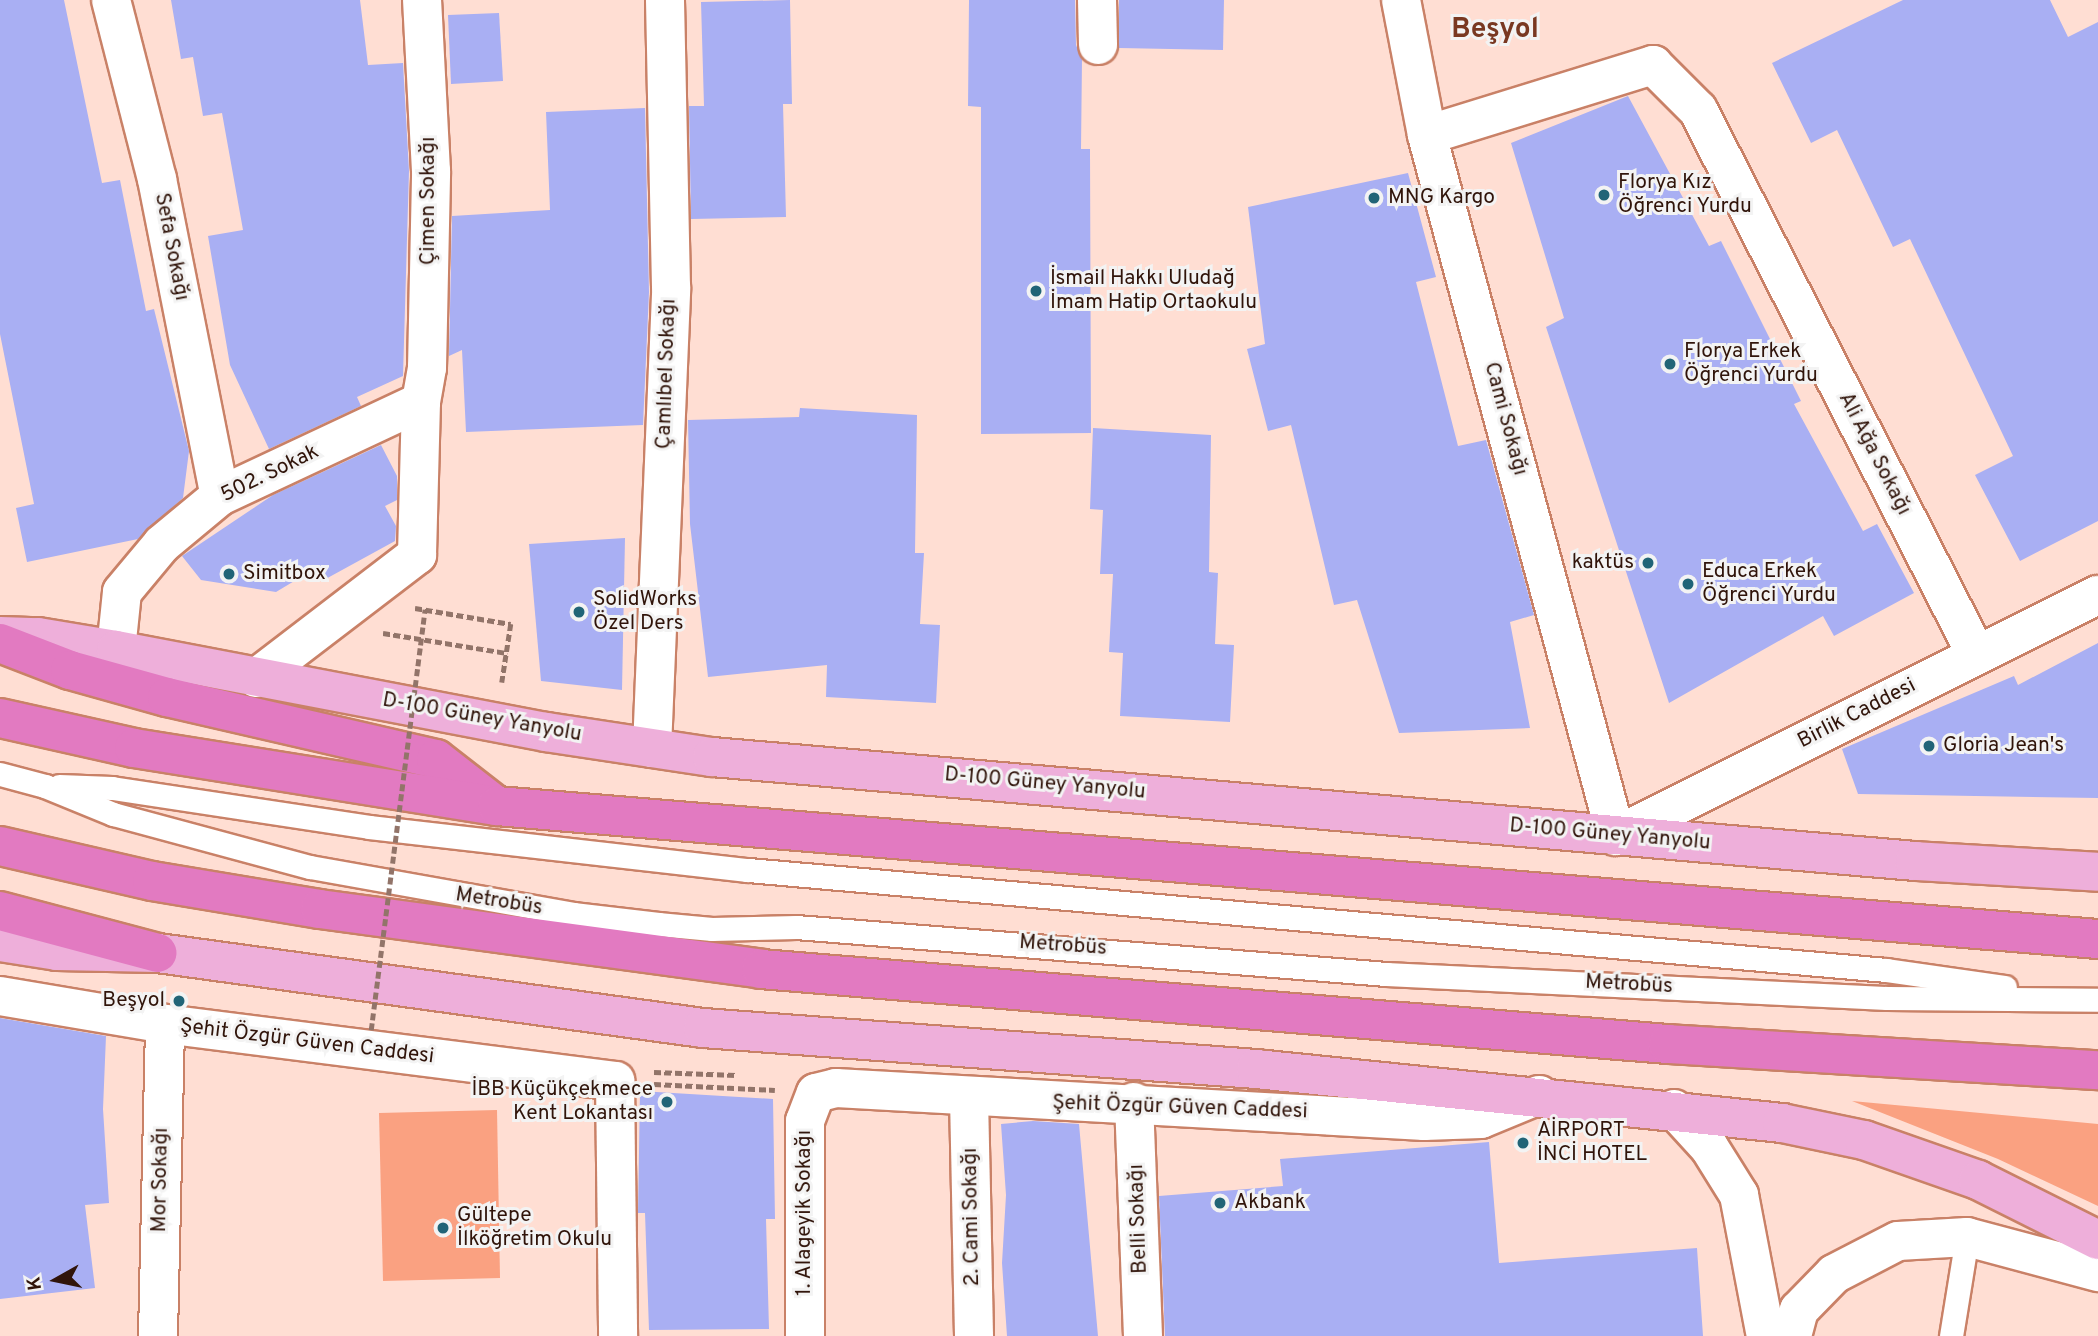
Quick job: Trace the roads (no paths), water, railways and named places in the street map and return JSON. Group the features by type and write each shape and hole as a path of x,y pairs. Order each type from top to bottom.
{"highway":[{"path":"0,643 70,670 167,697 436,760 497,806"},
{"path":"0,718 134,748 497,806 2098,939"},
{"path":"0,846 152,881 320,909 761,969 1668,1044 2098,1070"},
{"path":"0,911 158,953"}],"main road":[{"name":"D-100 Güney Yanyolu","path":"0,636 38,637 116,650 256,678 652,748 1616,836 2098,872"},
{"path":"0,942 57,951 158,953 703,1028 1539,1095 1782,1123 1864,1140 1979,1180 2098,1240"}],"street":[{"name":"Sefa Sokağı","path":"111,0 157,179 220,496"},
{"name":"Çimen Sokağı","path":"256,678 417,555 421,402 427,368 430,171 422,0"},
{"name":"Çamlıbel Sokağı","path":"652,748 671,288 665,0"},
{"path":"1097,0 1098,46"},
{"name":"Cami Sokağı","path":"1401,0 1427,135 1616,836"},
{"name":"Ali Ağa Sokağı","path":"1427,135 1653,65 1698,110 1976,654"},
{"name":"502. Sokak","path":"116,650 122,592 162,544 220,496 421,402"},
{"name":"Birlik Caddesi","path":"1616,836 2098,594"},
{"name":"Şehit Özgür Güven Caddesi","path":"0,996 165,1024 632,1077 618,1336"},
{"name":"Mor Sokağı","path":"158,1336 165,1024"},
{"name":"Şehit Özgür Güven Caddesi","path":"816,1093 835,1088 969,1097 1134,1102 1424,1121 1481,1119 1539,1095"},
{"name":"1. Alageyik Sokağı","path":"804,1336 805,1121 816,1093"},
{"name":"2. Cami Sokağı","path":"969,1097 974,1336"},
{"name":"Belli Sokağı","path":"1134,1102 1143,1336"},
{"path":"1674,1109 1709,1147 1739,1195 1766,1336"},
{"path":"1793,1336 1799,1310 1834,1274 1898,1241 1967,1237 2098,1272"}],"lane":[{"name":"Metrobüs","path":"0,774 46,786 113,814 310,867 573,914 712,929 796,927 1386,974 1887,998 2098,1000"},
{"name":"Metrobüs","path":"46,786 112,788 369,827 723,867 1886,970 2098,1000"},
{"path":"1951,1336 1967,1237"}],"place":[{"name":"Florya Kız Öğrenci Yurdu","path":"1604,195"},
{"name":"MNG Kargo","path":"1374,198"},
{"name":"İsmail Hakkı Uludağ İmam Hatip Ortaokulu","path":"1036,291"},
{"name":"Florya Erkek Öğrenci Yurdu","path":"1670,364"},
{"name":"kaktüs","path":"1648,563"},
{"name":"Simitbox","path":"229,574"},
{"name":"Educa Erkek Öğrenci Yurdu","path":"1688,584"},
{"name":"SolidWorks Özel Ders","path":"579,612"},
{"name":"Gloria Jean's","path":"1929,746"},
{"name":"Beşyol","path":"179,1001"},
{"name":"İBB Küçükçekmece Kent Lokantası","path":"667,1102"},
{"name":"AİRPORT İNCİ HOTEL","path":"1523,1143"},
{"name":"Akbank","path":"1220,1203"},
{"name":"Gültepe İlköğretim Okulu","path":"443,1228"}],"district":[{"name":"Beşyol","path":"1495,30"}]}
